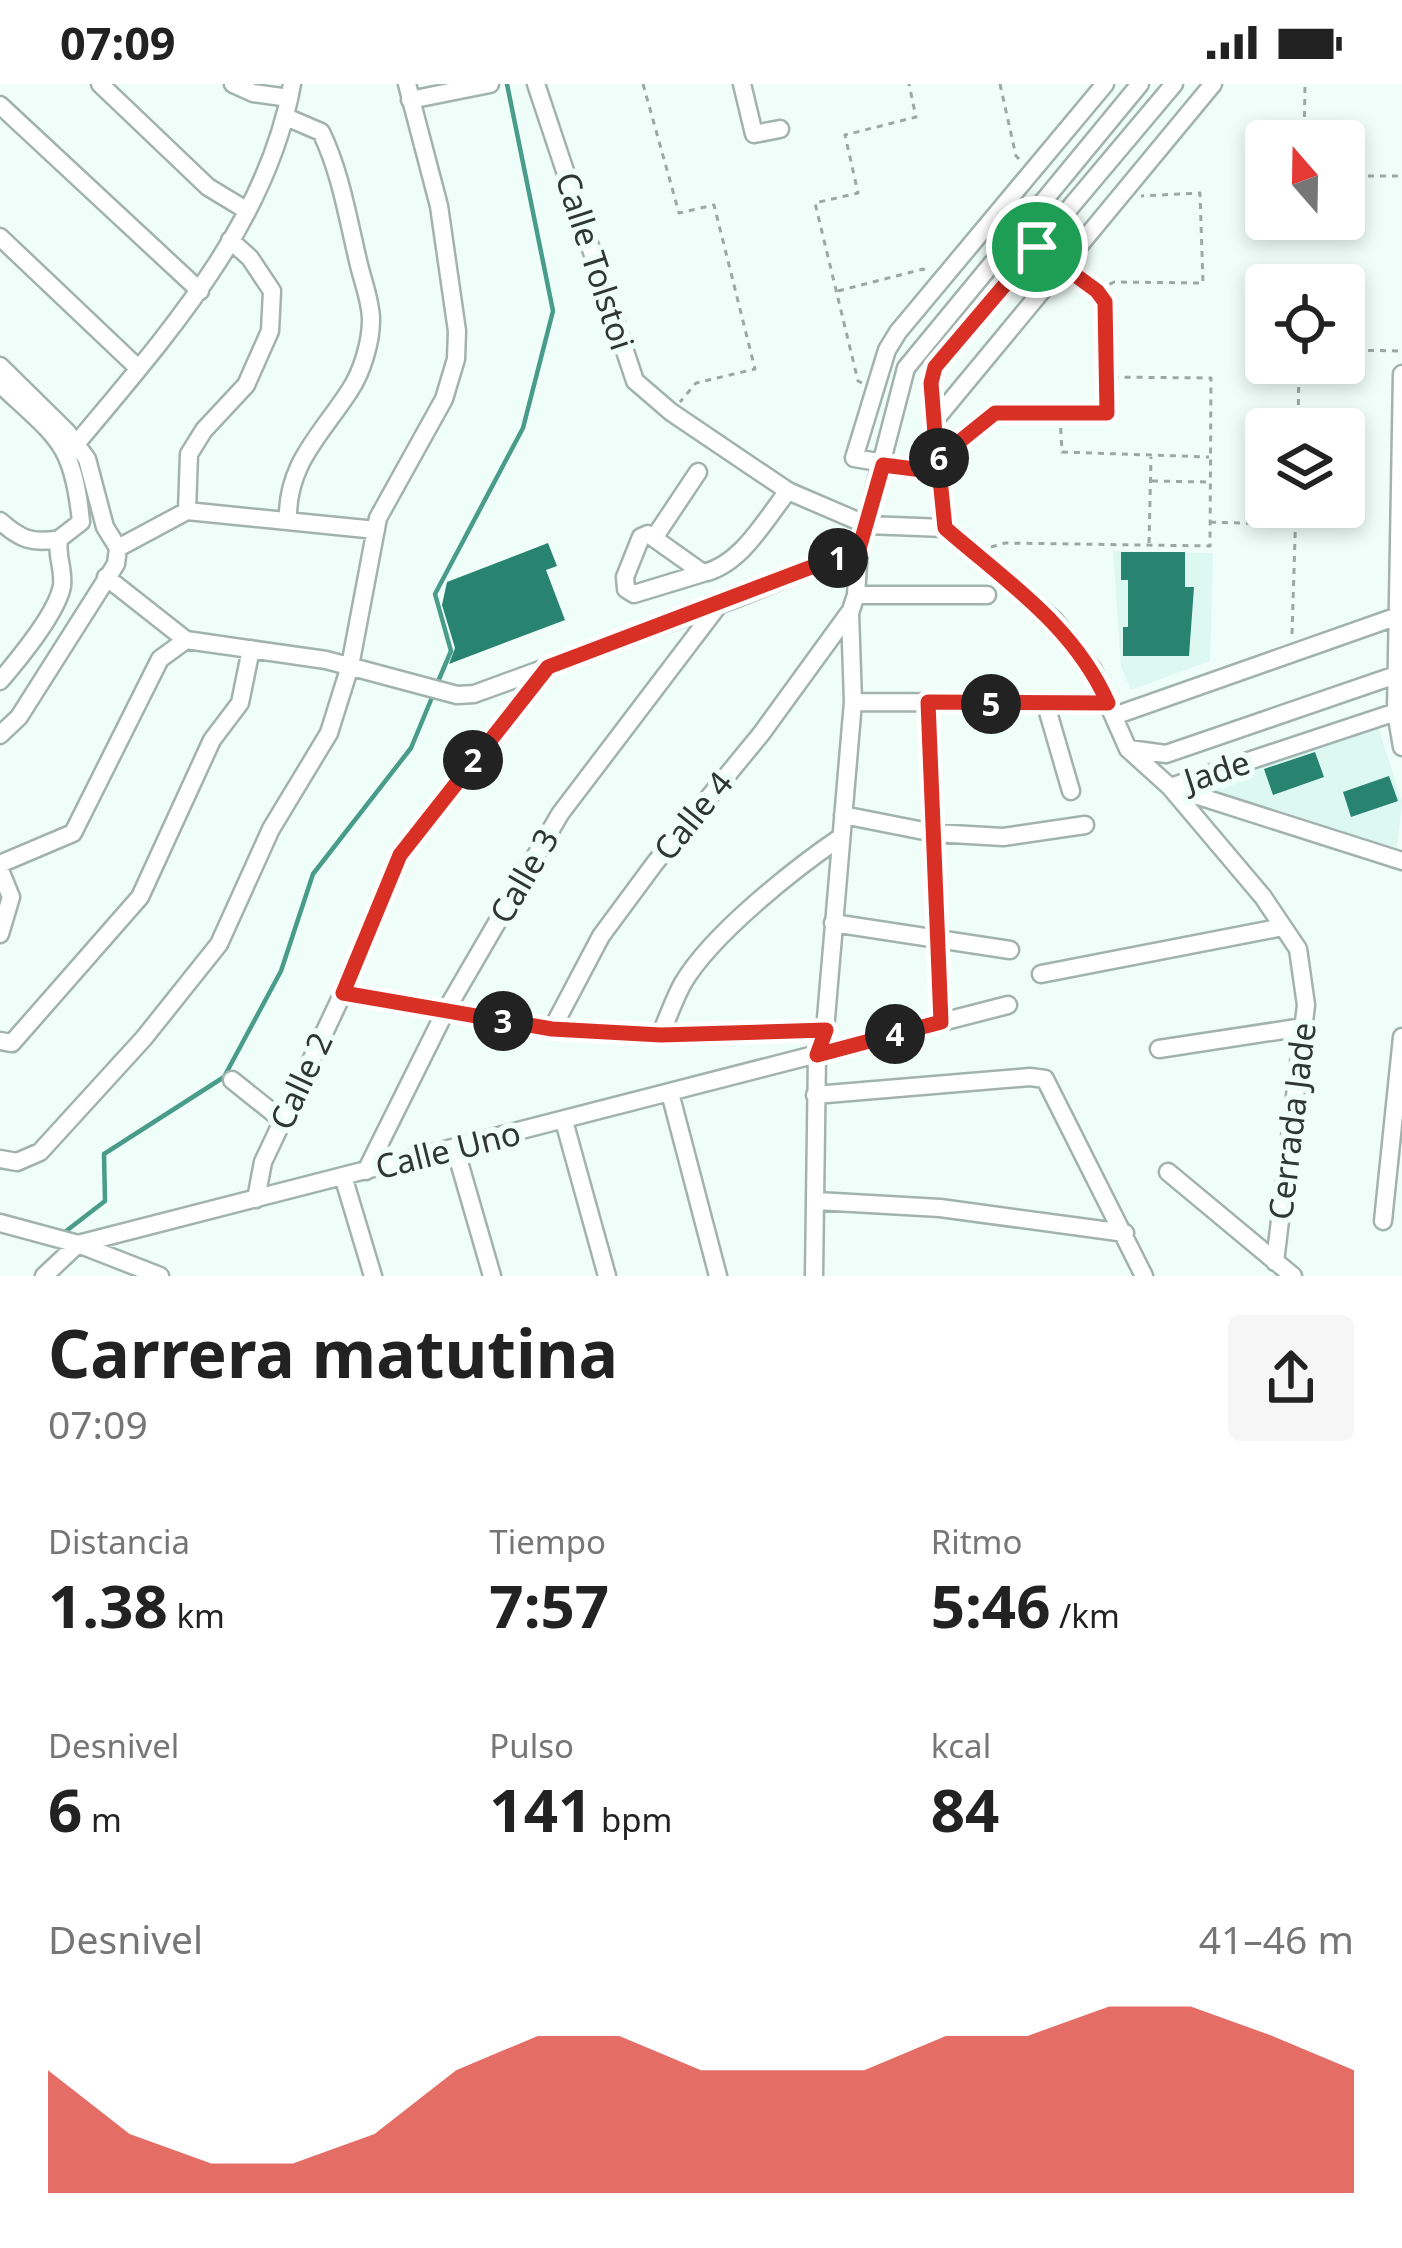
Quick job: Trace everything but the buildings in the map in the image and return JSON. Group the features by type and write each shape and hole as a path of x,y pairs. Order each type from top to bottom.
{"street":[{"path":"100,84 208,187 246,210"},
{"path":"233,84 289,100 321,131 333,157 371,318 365,355 352,388 298,464 287,502 288,520"},
{"path":"0,1159 17,1162 40,1152 144,1038 219,944 272,829 328,734 350,666 376,530 389,492 444,399 456,359 457,331 442,222 408,92 490,84"},
{"name":"Calle Tolstoi","path":"536,84 635,381 671,412 788,491 867,525"},
{"path":"742,84 754,134 780,129"},
{"path":"938,466 883,465 858,460 853,454 886,350 1105,84"},
{"path":"814,1276 817,1055 826,1030 853,702 853,604 859,549 906,368 1140,84"},
{"path":"867,525 945,528 931,383 935,367 1174,84"},
{"path":"935,420 1214,84"},
{"path":"76,443 200,291 270,161 289,100"},
{"path":"0,105 200,291"},
{"path":"0,237 138,368"},
{"path":"187,511 189,454 204,430 246,385 270,331 272,291 230,240"},
{"path":"0,366 76,443 95,482 105,527 118,548 116,564 19,717 0,735"},
{"path":"1402,374 1396,675 1402,747"},
{"path":"0,384 63,444 76,478 81,522"},
{"path":"653,538 698,472"},
{"path":"703,573 648,534 641,537 625,577 626,590 634,594 717,570 731,561 788,491"},
{"path":"118,548 187,511 376,530"},
{"path":"0,521 20,539 40,542 59,539 81,522 105,527"},
{"name":"Jade","path":"945,528 1054,620 1093,670 1128,749 1170,787 1396,712"},
{"path":"2,675 30,646 62,587 56,554 59,539"},
{"path":"61,569 81,583 106,578 186,640 350,666 417,685 474,694 859,549"},
{"path":"853,604 987,595"},
{"name":"Calle 4","path":"552,1029 602,936 655,862 761,734 853,604"},
{"name":"Calle 3","path":"365,1171 446,1012 560,814 718,605"},
{"path":"853,702 1111,710 1398,616"},
{"path":"0,934 11,897 0,867 73,833 160,659 186,640"},
{"path":"0,1041 12,1042 140,897 212,740 240,703 251,649"},
{"name":"Calle 2","path":"256,1199 263,1162 343,993 400,855 548,667"},
{"path":"1128,749 1166,754 1396,675"},
{"path":"928,702 941,1022"},
{"path":"1046,705 1071,791"},
{"path":"1170,787 1402,861"},
{"name":"Cerrada Jade","path":"1170,787 1298,949 1306,1005 1275,1262 1293,1276"},
{"path":"843,814 934,832 1004,837 1085,825"},
{"path":"661,1035 684,982 710,951 789,872 841,837"},
{"path":"833,922 1010,950"},
{"path":"1041,974 1283,927"},
{"path":"343,993 552,1029 661,1035 826,1030"},
{"name":"Calle Uno","path":"78,1244 1008,1005"},
{"path":"1159,1049 1304,1027"},
{"path":"1383,1221 1402,1037"},
{"path":"815,1095 1045,1079 1144,1276"},
{"path":"232,1080 283,1120"},
{"path":"670,1093 718,1276"},
{"path":"564,1121 608,1276"},
{"path":"455,1148 492,1276"},
{"path":"1168,1172 1275,1262"},
{"path":"343,1176 373,1276"},
{"path":"817,1201 940,1208 1125,1233"},
{"path":"0,1223 78,1244 160,1276"},
{"path":"44,1276 78,1244"}],"path":[{"path":"643,84 679,212 714,205 754,369 696,383 671,412"},
{"path":"875,388 858,381 815,203 858,193 845,135 916,117 909,84"},
{"path":"1000,84 1016,156 1032,172"},
{"path":"1304,120 1305,84"},
{"path":"1365,176 1402,176"},
{"path":"1097,291 1114,282 1203,283 1200,193 1136,197"},
{"path":"938,466 995,413 1107,413 1105,302 1062,265"},
{"path":"837,292 923,269 940,282"},
{"path":"1365,350 1402,351"},
{"path":"972,551 1005,543 1210,546 1211,378 1106,377"},
{"path":"1060,413 1062,452 1210,457"},
{"path":"1149,545 1151,455"},
{"path":"1150,481 1210,482"},
{"path":"1210,522 1245,523"},
{"path":"1291,653 1296,528"}],"shaded area":[{"path":"1113,551 1213,553 1210,661 1131,690 1121,667"},
{"path":"1378,727 1402,801 1397,848 1195,788"}],"waterway":[{"path":"437,684 451,651 435,594 523,428 553,311 507,84"},
{"path":"61,1235 105,1201 104,1154 224,1077 281,971 313,874 411,748 433,695"}],"route":[{"path":"1037,247 1105,302 1107,413 995,413 938,459 945,528 1054,620 1093,670 1108,703 928,702 941,1022 817,1055 826,1030 661,1035 552,1029 343,993 400,855 548,667 859,549 883,465 938,472 931,383 935,367 1037,247"}]}
